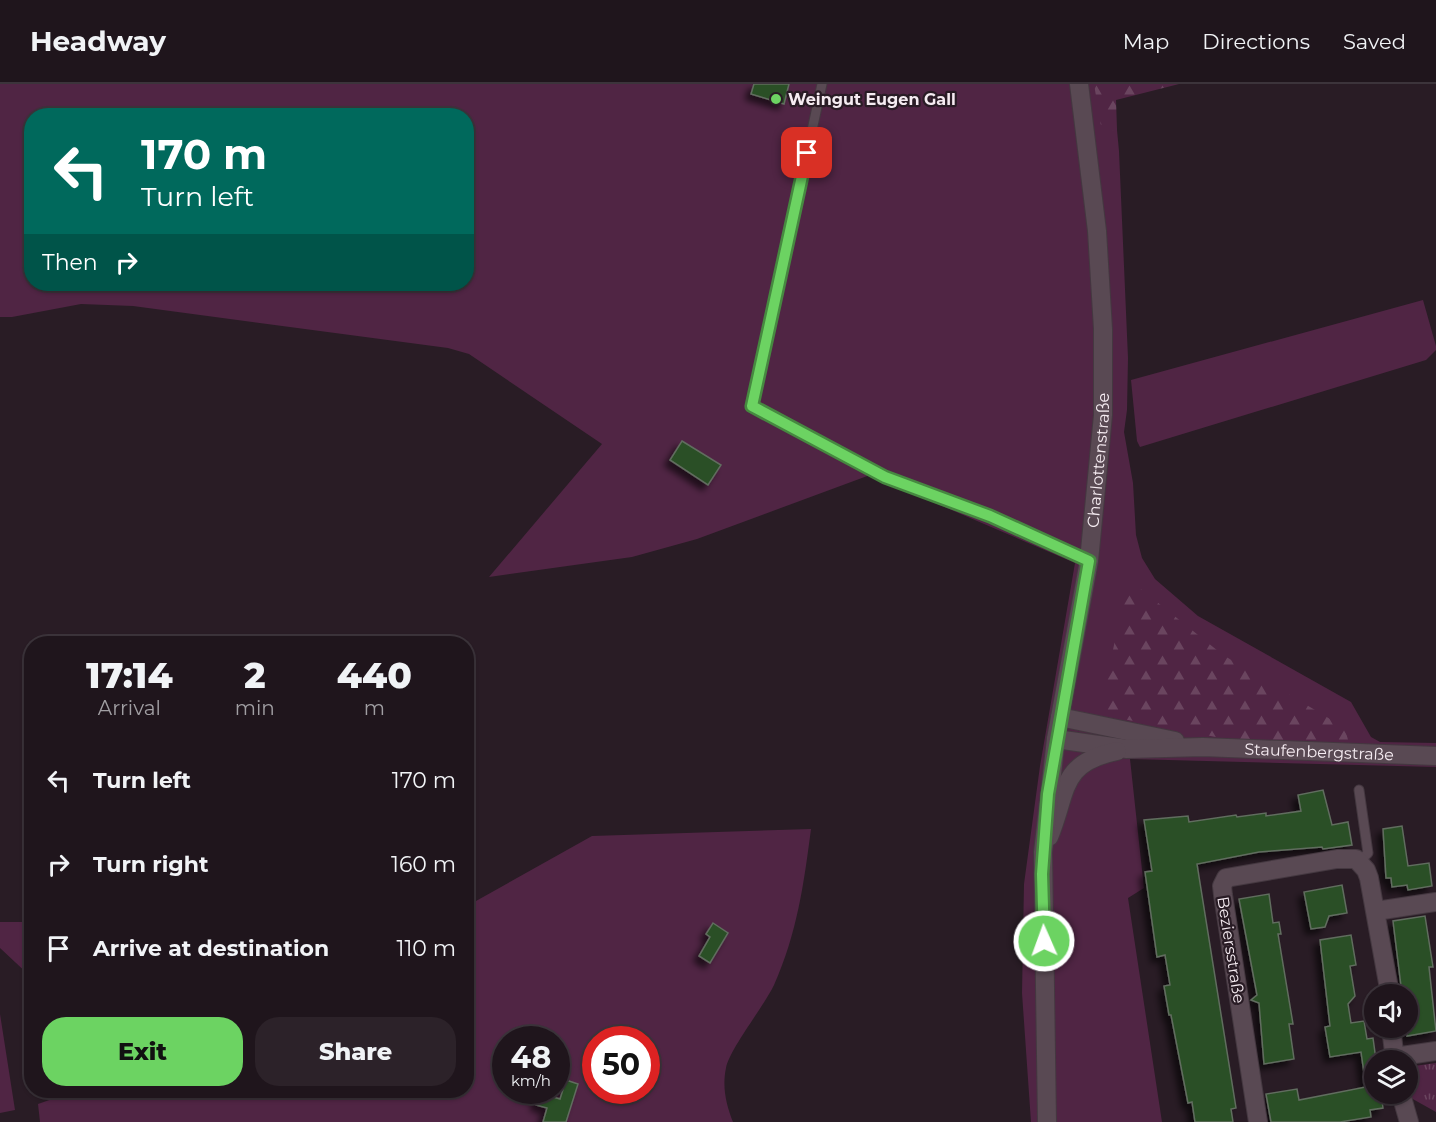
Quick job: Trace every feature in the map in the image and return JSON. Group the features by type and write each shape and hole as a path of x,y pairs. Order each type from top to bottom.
{"street":[{"name":"Charlottenstraße","path":"1047,1122 1043,852 1056,739 1089,561 1103,415 1103,329 1097,231 1078,84"},
{"name":"Staufenbergstraße","path":"1060,717 1203,747"},
{"name":"Staufenbergstraße","path":"1056,739 1127,749 1203,747 1436,756"},
{"name":"Staufenbergstraße","path":"1043,852 1062,795 1074,770 1099,755 1127,749"},
{"name":"Beziersstraße","path":"1258,1122 1222,895 1224,880 1231,876 1337,859 1349,858 1359,862"},
{"path":"1359,862 1369,878 1388,984"},
{"path":"1376,911 1436,902"},
{"path":"1418,1055 1436,1051"},
{"path":"1404,1104 1409,1122"}],"lane":[{"path":"822,84 752,406 885,477 990,516 1089,561"},
{"path":"1359,790 1368,853 1359,862"}],"green space":[{"path":"0,84 1101,84 1110,130 1117,130 1119,151 1128,358 1127,410 1124,432 1133,483 1136,535 1142,558 1155,579 1198,616 1351,702 1371,737 1380,742 1436,743 1436,767 1130,759 1144,888 1128,898 1162,1122 1031,1122 1022,993 1024,884 1040,766 1075,563 870,475 697,539 632,557 489,577 602,444 469,354 448,348 133,306 81,304 12,317 0,317"},
{"path":"1094,84 1179,84 1116,100 1117,130 1102,132"},
{"path":"1423,300 1436,346 1436,350 1426,360 1140,447 1137,441 1131,380"},
{"path":"1137,586 1223,655 1345,728 1348,740 1345,748 1221,738 1118,718 1107,709 1104,693 1124,597 1128,589"},
{"path":"811,829 806,869 789,947 774,985 733,1050 726,1068 725,1095 733,1122 40,1122 38,1104 55,1098 474,1098 474,901 592,836"},
{"path":"0,922 24,922 24,970 0,948"},
{"path":"0,1014 15,1110 0,1113"},
{"path":"1436,1063 1436,1112 1418,1102 1418,1065"}],"building":[{"name":"Weingut Eugen Gall","path":"754,84 789,84 784,104 751,94"},
{"path":"682,441 721,465 708,485 670,460"},
{"path":"1323,790 1332,825 1348,822 1352,845 1323,849 1322,847 1259,852 1197,864 1236,1108 1231,1109 1233,1122 1195,1122 1192,1102 1188,1103 1171,1015 1169,1015 1164,986 1170,985 1165,955 1157,957 1145,872 1152,871 1144,820 1188,816 1189,822 1236,815 1237,817 1266,813 1266,816 1301,811 1298,795"},
{"path":"1402,826 1408,866 1429,863 1432,886 1408,890 1407,885 1392,887 1391,878 1386,878 1383,829"},
{"path":"1342,885 1347,913 1329,916 1325,927 1311,929 1304,892"},
{"path":"1269,894 1273,923 1279,922 1281,934 1278,934 1293,1024 1289,1024 1294,1059 1264,1064 1259,1003 1251,1000 1257,995 1239,899"},
{"path":"1425,916 1433,967 1429,967 1436,1031 1418,1034 1418,984 1401,984 1393,921"},
{"path":"713,923 728,933 710,963 699,956 710,937 706,934"},
{"path":"1351,935 1356,965 1350,966 1355,996 1348,1004 1351,1023 1364,1021 1364,1038 1373,1038 1375,1050 1364,1050 1364,1073 1361,1052 1330,1057 1325,1027 1330,1026 1320,940"},
{"path":"570,1081 578,1084 566,1122 543,1122 547,1108 536,1105 570,1104"},
{"path":"1364,1087 1364,1104 1382,1104 1383,1108 1370,1110 1371,1117 1340,1122 1271,1122 1266,1094 1297,1089 1299,1100"}],"place":[{"name":"Weingut Eugen Gall","path":"776,99"}],"route":[{"path":"807,153 752,406 885,477 990,516 1089,561 1048,794 1042,874 1044,941"}]}
